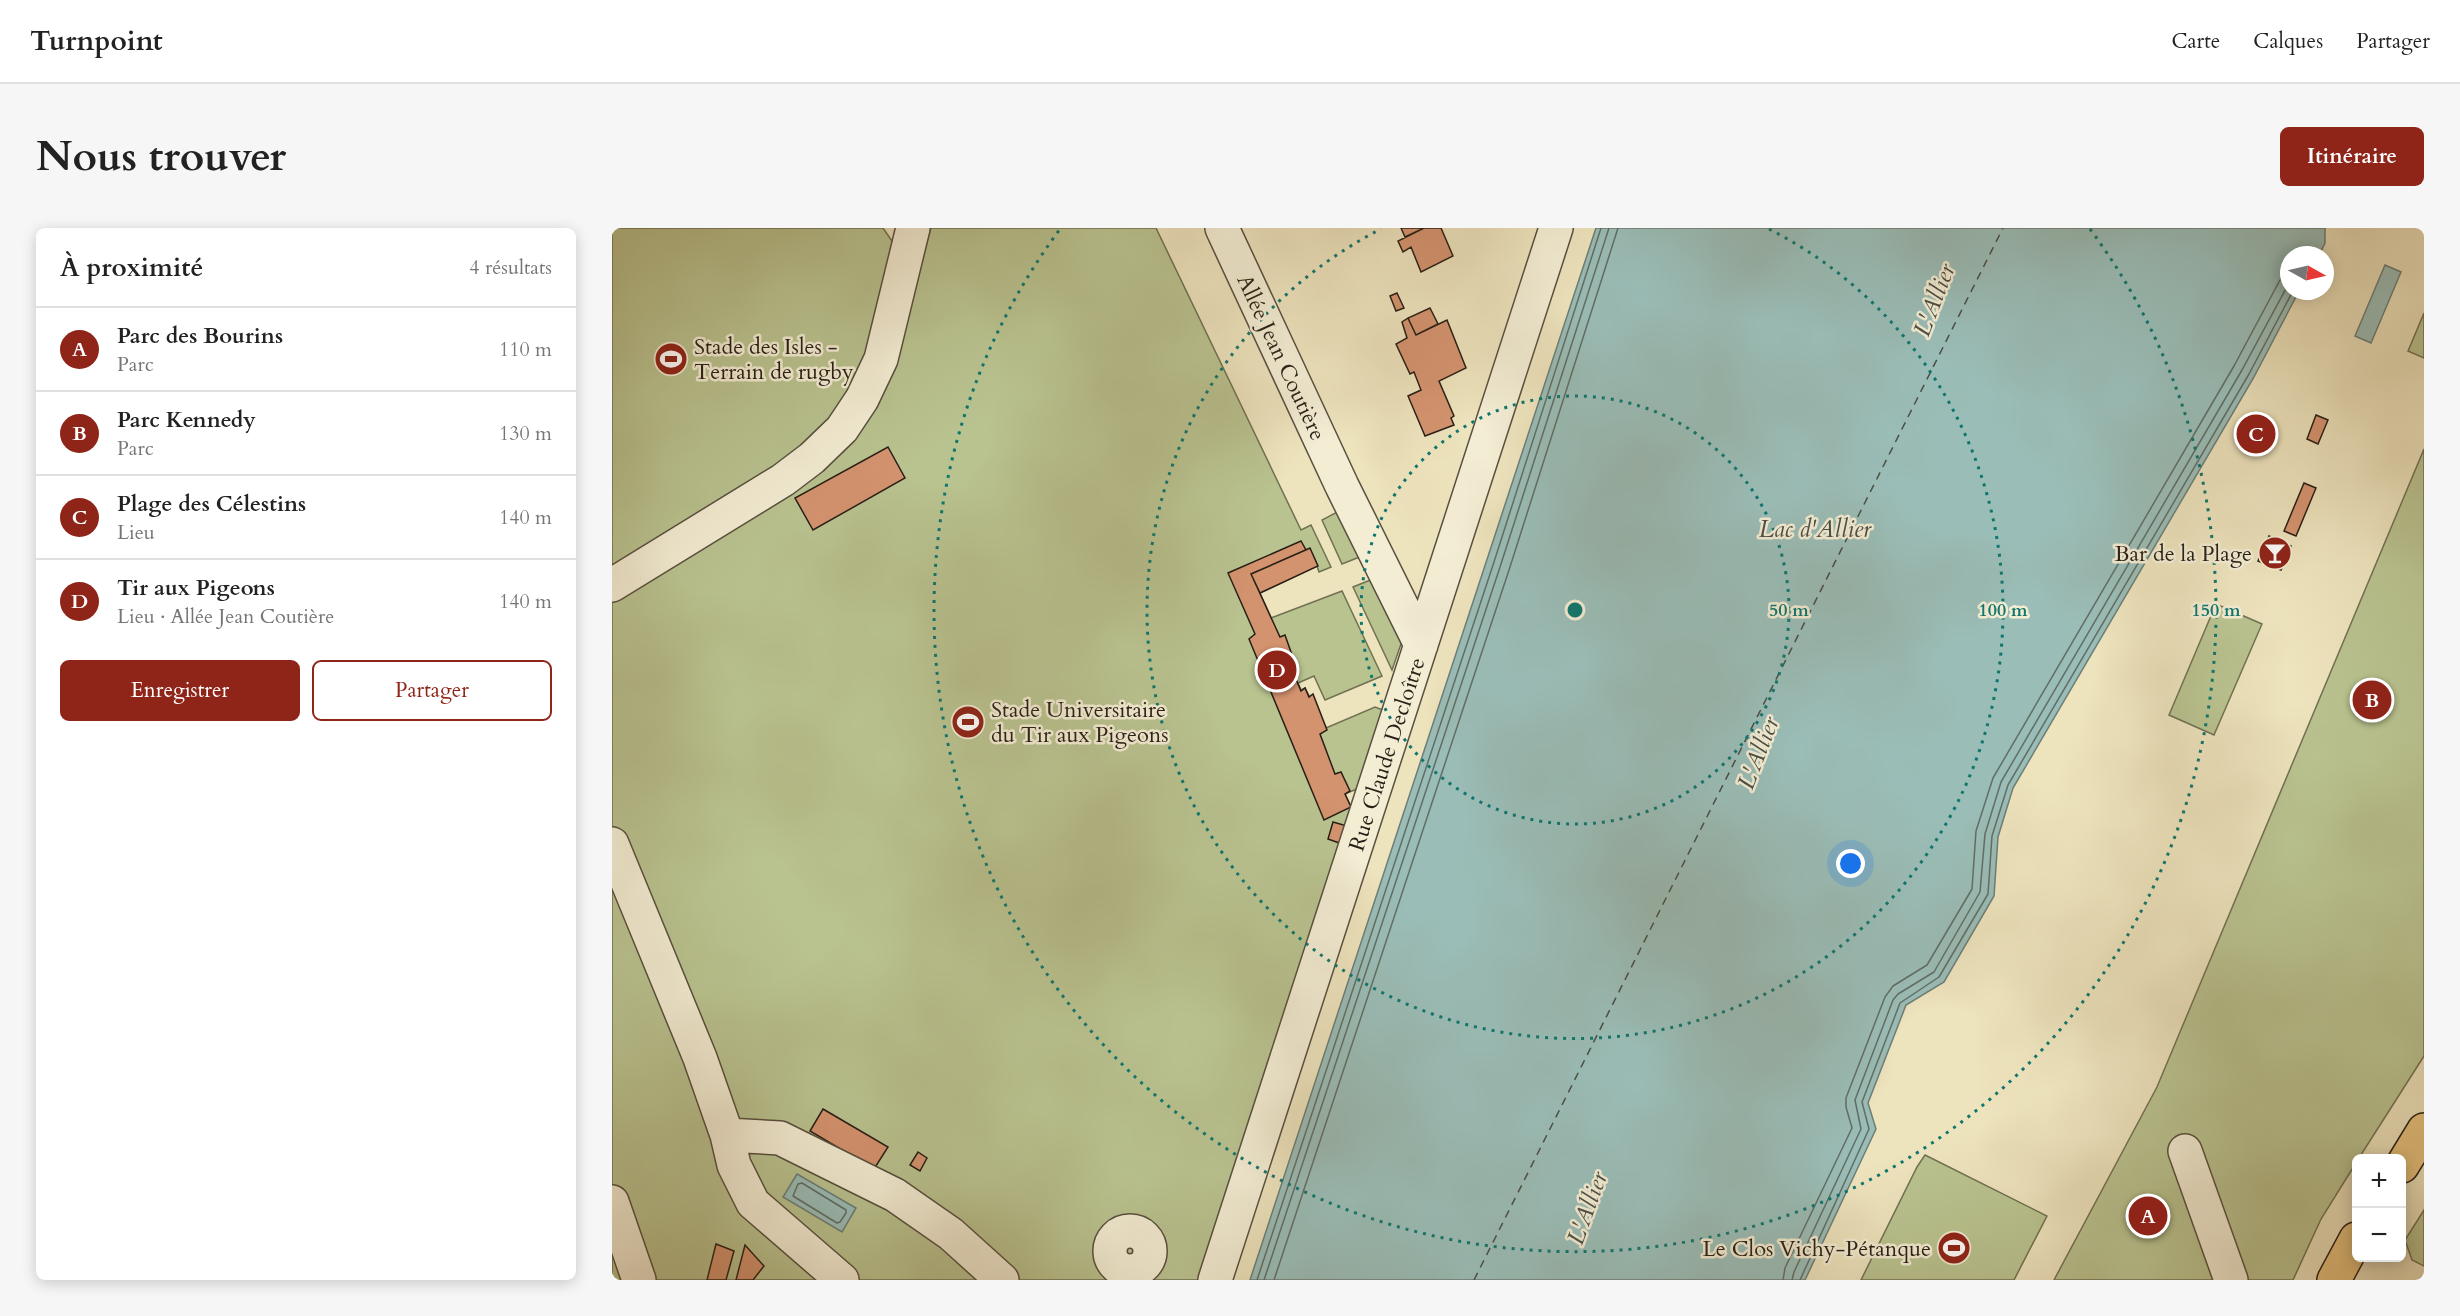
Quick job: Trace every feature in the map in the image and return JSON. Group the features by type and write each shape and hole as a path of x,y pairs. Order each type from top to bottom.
{"main road":[{"path":"2406,1159 2424,1130"},
{"path":"2334,1280 2352,1246"}],"street":[{"path":"612,585 783,480 812,458 842,429 862,399 881,359 913,228"},
{"name":"Allée Jean Coutière","path":"1222,228 1342,486 1421,645"},
{"name":"Rue Claude Decloître","path":"1215,1280 1556,228"},
{"path":"612,844 700,1058 727,1135 734,1165 753,1203 842,1280"},
{"path":"727,1135 780,1138 895,1195 951,1233 1002,1280"},
{"path":"2185,1151 2231,1280"},
{"path":"612,1202 639,1280"}],"green space":[{"name":"Stade Universitaire du Tir aux Pigeons","path":"612,228 883,228 892,241 925,249 931,228 1156,228 1301,530 1311,525 1331,567 1319,572 1317,566 1260,593 1271,618 1342,591 1382,676 1325,700 1314,676 1298,683 1301,690 1305,688 1326,728 1375,707 1388,712 1364,786 1345,794 1351,807 1347,826 1198,1280 612,1280"},
{"path":"2424,313 2424,358 2408,351"},
{"path":"2424,449 2424,1056 2362,1154 2352,1154 2352,1169 2321,1219 2293,1280 2054,1280 2157,1087"},
{"path":"1341,510 1362,556 1342,564 1322,520"},
{"path":"1373,579 1402,641 1392,670 1353,587"},
{"path":"2216,604 2262,624 2214,735 2169,715"},
{"name":"Le Clos Vichy-Pétanque","path":"1925,1155 2047,1216 2014,1280 1861,1280"},
{"path":"2424,1210 2424,1266 2412,1260 2406,1238"}],"water":[{"name":"Lac d'Allier","path":"1596,228 2325,228 2324,246 2280,246 2280,300 2294,300 2254,377 2013,788 1998,837 1994,896 1944,982 1906,1005 1868,1103 1876,1129 1805,1280 1250,1280"},
{"path":"2385,265 2401,272 2371,343 2355,336"},
{"path":"797,1174 856,1208 842,1232 783,1197"}],"building":[{"path":"1401,228 1424,228 1405,237"},
{"path":"1424,228 1441,228 1453,256 1421,272 1411,247 1403,252 1398,241"},
{"path":"1397,293 1404,308 1396,311 1390,296"},
{"path":"1430,308 1438,324 1416,335 1408,318"},
{"path":"1408,318 1416,335 1447,320 1466,368 1439,381 1454,416 1451,418 1454,425 1425,436 1408,396 1421,390 1414,372 1410,374 1396,344 1407,338 1402,322"},
{"path":"2316,415 2328,420 2318,444 2307,439"},
{"path":"888,447 905,478 813,530 795,498"},
{"path":"2304,483 2316,488 2296,536 2284,531"},
{"name":"Bar de la Plage","path":"2269,536 2291,546 2281,570 2258,561"},
{"path":"1301,541 1306,550 1251,574 1280,637 1285,635 1292,655 1287,658 1301,691 1305,688 1309,697 1313,694 1327,730 1320,734 1335,774 1341,772 1350,791 1345,794 1351,807 1324,820 1249,639 1255,634 1228,573"},
{"path":"1310,548 1318,566 1260,593 1251,574"},
{"path":"1333,822 1347,826 1342,844 1328,839"},
{"path":"823,1109 888,1147 874,1169 810,1131"},
{"path":"918,1152 927,1158 920,1171 910,1165"},
{"path":"716,1244 734,1251 726,1280 707,1280"},
{"path":"745,1245 764,1266 753,1280 736,1280"}],"ferry route":[{"path":"1474,1280 2003,228"}],"place":[{"name":"Stade des Isles - Terrain de rugby","path":"671,359"},
{"name":"Plage des Célestins","path":"2256,434"},
{"name":"Bar de la Plage","path":"2275,553"},
{"name":"Tir aux Pigeons","path":"1277,670"},
{"name":"Parc Kennedy","path":"2372,700"},
{"name":"Stade Universitaire du Tir aux Pigeons","path":"968,722"},
{"name":"Parc des Bourins","path":"2148,1216"},
{"name":"Le Clos Vichy-Pétanque","path":"1954,1248"}],"water label":[{"name":"L'Allier","path":"1934,300"},
{"name":"L'Allier","path":"1758,753"},
{"name":"L'Allier","path":"1587,1208"}]}
